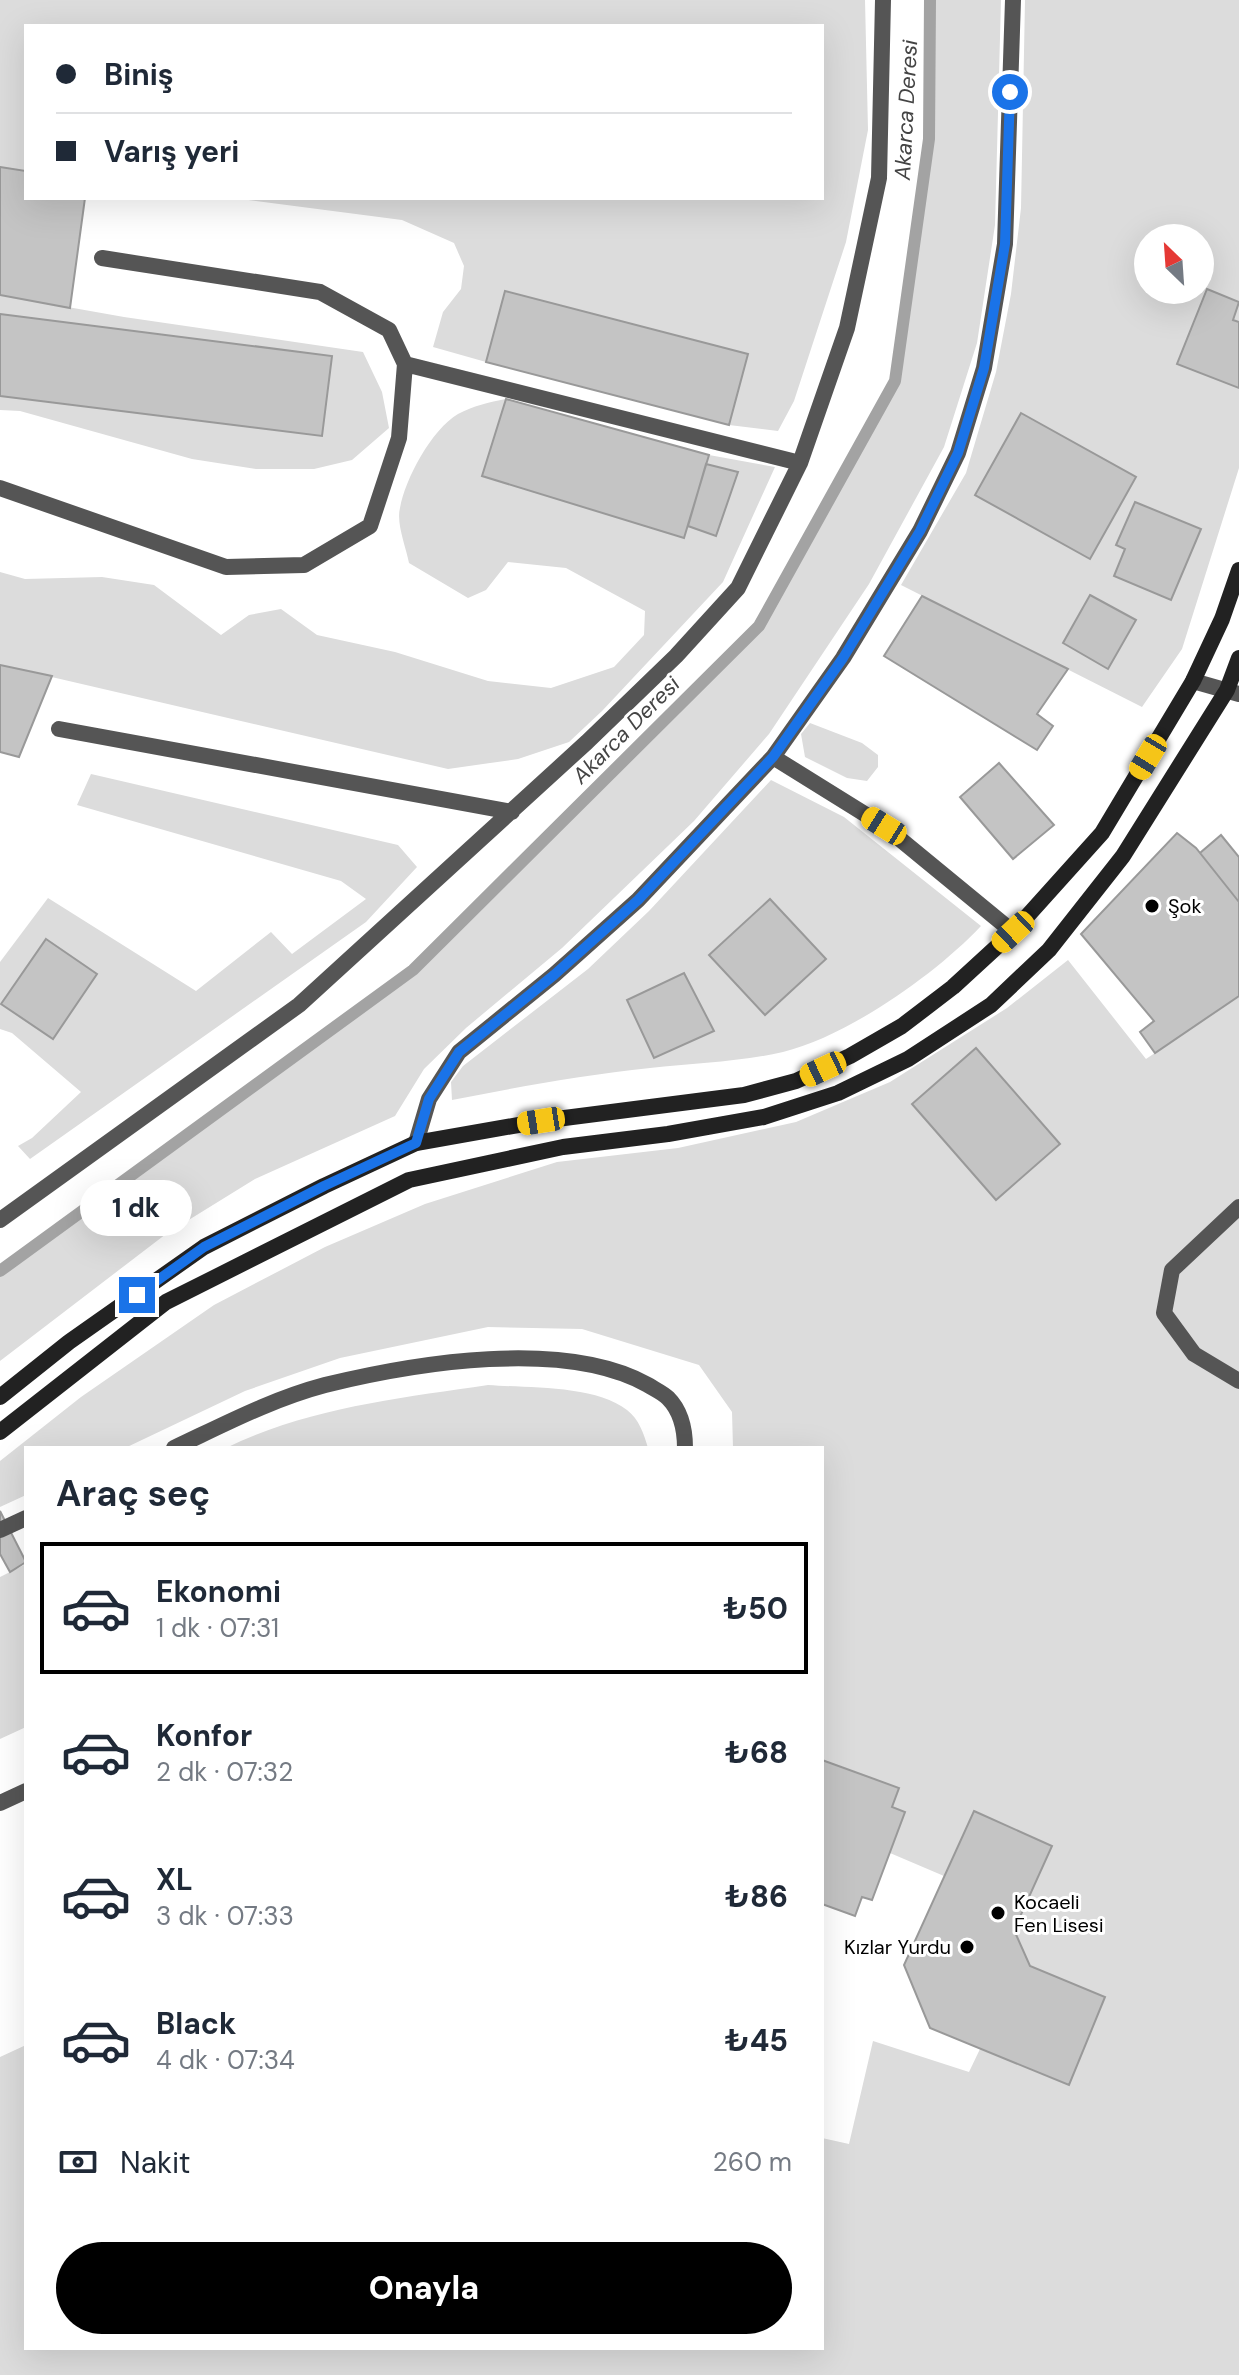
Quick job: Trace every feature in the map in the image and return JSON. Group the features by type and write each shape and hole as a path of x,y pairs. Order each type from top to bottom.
{"main road":[{"path":"0,1397 69,1342 204,1247 416,1143 541,1121 744,1095 796,1081 850,1056 902,1026 953,987 1013,932 1102,833 1193,681 1222,619 1239,570"},
{"path":"0,1432 166,1302 409,1180 563,1147 668,1134 764,1117 838,1093 908,1059 991,1005 1049,950 1123,856 1233,692 1239,658"}],"street":[{"path":"0,1220 299,1005 512,812 676,656 738,588 800,463 847,328 879,178 883,0"},
{"path":"416,1143 429,1099 459,1052 554,975 638,900 773,757 843,658 920,531 958,453 984,368 1005,244 1013,0"},
{"path":"0,488 226,567 304,565 370,526 399,438 405,364 389,330 320,292 102,258"},
{"path":"405,364 800,463"},
{"path":"1193,681 1233,692"},
{"path":"59,729 512,812"},
{"path":"773,757 884,826 1013,932"},
{"path":"1239,1207 1172,1270 1164,1313 1194,1354 1239,1381"},
{"path":"178,1446 260,1407 323,1386 451,1362 520,1359 583,1363 635,1378 668,1397 685,1426 685,1446"},
{"path":"0,1530 24,1519"},
{"path":"0,1803 24,1792"}],"shaded area":[{"path":"0,0 865,0 868,130 846,242 794,401 778,431 729,425 748,354 506,291 486,362 433,347 443,312 461,289 464,266 454,243 402,220 248,200 824,200 824,24 24,24 24,171 0,167"},
{"path":"930,0 1001,0 995,225 977,343 944,447 869,584 769,734 694,821 562,948 466,1028 424,1069 395,1116 255,1179 166,1234 0,1361 0,1271 413,970 759,626 895,381 929,139"},
{"path":"1025,0 1239,0 1239,468 1182,649 1142,707 901,585 966,473 996,372 1011,294 1021,208"},
{"path":"0,295 124,317 363,352 382,392 389,428 352,460 314,469 256,469 192,459 20,411 0,410"},
{"path":"506,399 482,476 684,538 688,526 716,536 737,473 706,464 709,455 775,467 723,582 569,742 518,759 448,769 0,665 0,572 25,579 102,577 154,585 221,635 249,615 281,609 317,635 395,652 488,681 551,688 614,667 644,635 645,611 566,568 508,562 486,590 468,598 409,563 399,514 403,496 421,456 439,431 458,414"},
{"path":"810,723 862,743 878,755 878,767 867,781 847,778 805,757 801,734"},
{"path":"91,774 398,845 417,867 366,922 30,1159 18,1146 32,1138 81,1092 12,1033 0,1029 0,962 48,898 196,991 271,932 292,954 366,899 341,881 77,805"},
{"path":"771,780 844,817 981,926 940,964 890,1001 808,1044 750,1058 600,1074 452,1100 451,1082 463,1066 588,969 649,911"},
{"path":"1068,960 1146,1059 1239,996 1239,2375 0,2375 0,2057 24,2046 24,2350 824,2350 824,2138 849,2144 873,2041 969,2072 980,2049 1069,2085 1105,1997 1030,1966 1014,1930 1052,1846 974,1811 944,1876 890,1853 905,1812 892,1807 899,1788 824,1761 824,1446 733,1446 732,1412 699,1365 582,1329 488,1327 340,1358 245,1391 129,1446 24,1446 24,1496 0,1507 0,1461 81,1397 214,1305 325,1247 425,1204 557,1162 678,1148 796,1122 890,1082 1007,1008"},
{"path":"488,1385 580,1392 613,1402 627,1410 643,1432 647,1446 230,1446 289,1423 388,1400"},
{"path":"24,1565 24,1728 0,1739 0,1577"}],"building":[{"path":"0,167 24,171 24,200 85,200 70,308 0,295"},
{"path":"505,291 748,354 729,425 486,362"},
{"path":"1214,292 1239,302 1233,320 1239,322 1239,388 1177,364 1201,304 1214,304"},
{"path":"0,314 332,356 322,436 0,396"},
{"path":"506,399 709,455 684,538 482,476"},
{"path":"1021,413 1136,477 1090,559 975,495"},
{"path":"706,464 738,472 716,536 688,526"},
{"path":"1135,502 1201,529 1171,600 1114,576 1125,549 1116,545"},
{"path":"1090,595 1136,620 1108,669 1063,643"},
{"path":"922,596 1068,669 1037,714 1053,726 1037,750 884,656"},
{"path":"0,665 52,676 19,757 0,752"},
{"path":"999,763 1054,825 1013,859 960,797"},
{"path":"1177,833 1196,848 1239,902 1239,996 1155,1053 1140,1032 1154,1021 1081,934"},
{"path":"1221,835 1239,857 1239,902 1200,853"},
{"path":"770,899 826,959 765,1015 709,955"},
{"path":"46,939 97,974 53,1039 1,1004"},
{"path":"684,973 714,1031 654,1058 627,1000"},
{"path":"976,1048 1060,1144 996,1200 912,1104"},
{"path":"0,1511 24,1563 10,1572 0,1554"},
{"path":"824,1761 899,1788 892,1807 905,1812 872,1900 862,1897 855,1916 824,1905"},
{"name":"Kızlar Yurdu","path":"974,1811 1052,1846 1014,1930 1030,1966 1105,1997 1069,2085 930,2028 904,1965"}],"waterway":[{"name":"Akarca Deresi","path":"0,1271 413,970 759,626 895,381 929,139 930,0"}],"place":[{"name":"Şok","path":"1152,906"},
{"name":"Kocaeli Fen Lisesi","path":"998,1913"},
{"name":"Kızlar Yurdu","path":"967,1947"}],"route":[{"path":"137,1295 204,1247 416,1143 429,1099 459,1052 554,975 638,900 773,757 843,658 920,531 958,453 984,368 1005,244 1010,92"}]}
